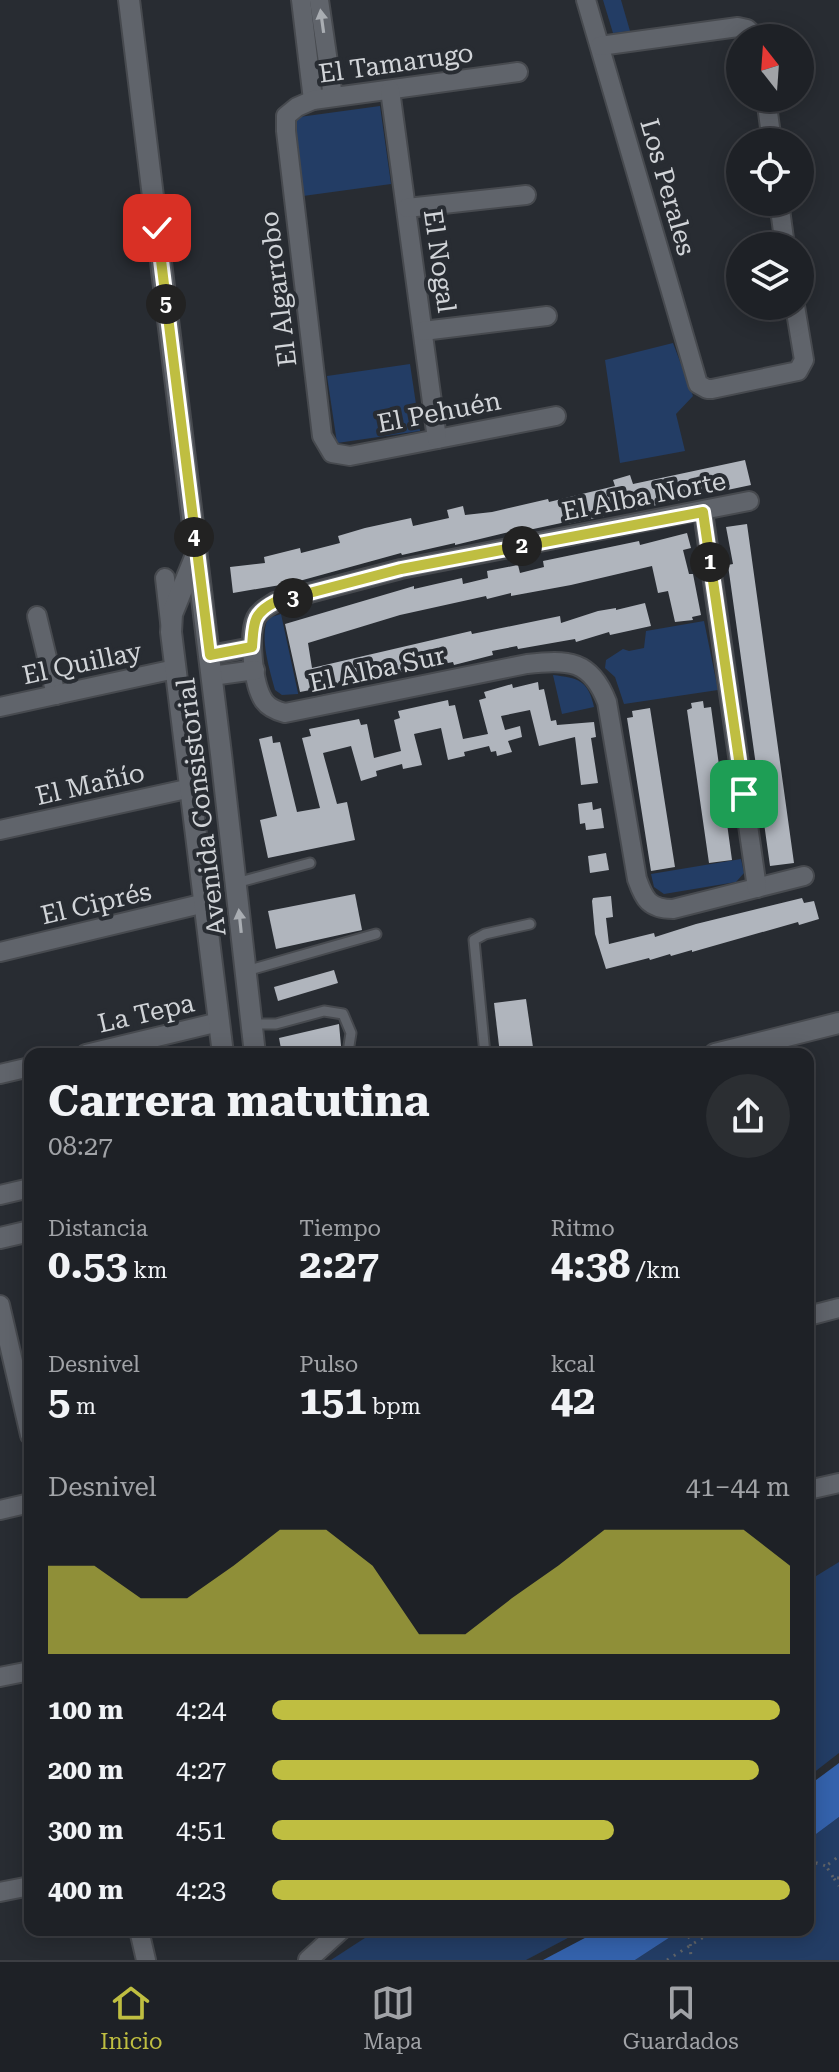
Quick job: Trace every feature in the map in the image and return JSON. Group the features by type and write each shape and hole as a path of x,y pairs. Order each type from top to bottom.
{"street":[{"name":"Avenida Consistorial","path":"129,0 210,655 254,1048"},
{"path":"301,0 313,100"},
{"path":"319,0 333,97"},
{"name":"Los Perales","path":"586,0 696,380 702,387 712,389 795,373 804,360 797,320"},
{"path":"600,46 726,29"},
{"name":"El Tamarugo","path":"286,116 313,100 518,72"},
{"name":"El Nogal","path":"390,90 437,439"},
{"name":"El Algarrobo","path":"286,116 322,436 332,453"},
{"path":"407,208 526,195"},
{"path":"423,331 547,316"},
{"name":"El Pehuén","path":"332,453 350,456 556,416"},
{"name":"El Alba Norte","path":"255,670 252,647 255,620 262,609 275,602 401,569 749,501"},
{"path":"703,512 757,888 804,876"},
{"name":"Avenida Consistorial","path":"171,623 196,555"},
{"name":"Avenida Consistorial","path":"165,578 222,1048"},
{"path":"177,601 196,603 204,615"},
{"path":"37,616 56,695"},
{"path":"210,655 252,647"},
{"name":"El Alba Sur","path":"255,670 264,702 274,710 285,713 527,664 562,661 578,664 601,685 607,702 637,879 643,897 650,905 673,909 757,888"},
{"name":"El Quillay","path":"0,707 175,669"},
{"path":"212,676 255,670"},
{"path":"191,788 207,778 221,754"},
{"name":"El Mañío","path":"0,830 191,788"},
{"name":"El Ciprés","path":"0,952 205,903"},
{"name":"La Tepa","path":"111,1048 219,1022"},
{"path":"739,1048 839,1023"},
{"path":"0,1074 24,1068"},
{"path":"0,1195 24,1189"},
{"path":"0,1238 24,1232"},
{"path":"0,1305 24,1409"},
{"path":"814,1314 839,1308"},
{"path":"814,1489 839,1483"},
{"path":"0,1510 24,1504"},
{"path":"0,1677 24,1672"},
{"path":"0,1892 24,1887"},
{"path":"140,1936 146,1960"},
{"path":"308,1960 334,1936"}],"lane":[{"path":"236,883 310,863"},
{"path":"484,1048 474,940 485,934 530,924"},
{"path":"246,971 376,934"},
{"path":"251,1024 276,1024 324,1011 343,1014 351,1033 349,1048"}],"path":[{"path":"826,1866 839,1856"},
{"path":"814,1864 826,1866 839,1886"},
{"path":"833,1877 839,1878"},
{"path":"688,1936 691,1960"},
{"path":"667,1960 706,1936"}],"shaded area":[{"path":"603,0 621,0 630,31 613,33"},
{"path":"380,106 391,184 303,196 292,118"},
{"path":"673,343 693,396 676,414 685,451 620,463 605,360"},
{"path":"410,364 420,431 337,443 327,376"},
{"path":"281,614 298,694 282,695 275,690 268,664 265,635 268,618"},
{"path":"704,621 718,690 624,704 615,677 605,668 606,660 623,649 644,648 646,631"},
{"path":"553,675 581,682 589,691 594,707 562,714"},
{"path":"741,859 744,873 736,882 664,894 654,887 651,874"},
{"path":"839,1562 839,1753 814,1772 814,1577"},
{"path":"839,1817 839,1960 635,1960 672,1936 814,1936 814,1836"},
{"path":"368,1936 572,1936 526,1960 331,1960"}],"water":[{"path":"839,1763 839,1817 814,1836 814,1782"},
{"path":"589,1936 672,1936 635,1960 543,1960"}],"building":[{"path":"745,460 751,485 567,524 401,553 292,583 233,593 230,567 265,563 264,557 300,548 301,553 340,543 338,536 365,528 411,518 413,526 449,518 447,510 463,506 465,515 548,499 549,502 615,486 613,480 630,475 633,484"},
{"path":"747,524 794,863 770,866 728,565 733,564 726,527"},
{"path":"687,533 691,548 683,550 689,574 693,574 701,615 692,617 693,620 675,622 668,591 658,593 652,566 511,596 511,593 487,599 486,596 400,615 308,643 312,668 471,631 472,634 560,616 561,623 598,611 645,603 651,626 610,635 609,632 576,642 575,639 518,649 517,646 492,651 493,655 454,665 453,662 300,692 285,624 414,586 414,589 462,578 463,584 488,578 487,571 518,565 520,573 544,567 543,561 639,541 640,545"},
{"path":"538,682 539,690 544,689 551,721 556,720 557,725 594,722 596,737 591,738 598,783 581,785 575,737 539,746 530,710 501,716 505,730 520,726 522,737 508,741 512,752 497,756 489,746 464,752 465,756 448,760 441,728 414,734 422,765 403,769 402,764 376,771 377,776 361,781 351,746 323,753 337,804 347,802 355,840 268,858 260,820 277,816 259,739 272,736 273,743 280,742 297,812 320,808 302,738 311,736 309,729 359,719 361,725 367,724 374,758 401,751 394,720 400,718 398,711 448,700 449,706 455,705 463,739 488,734 479,700 486,698 484,692 512,684 513,688"},
{"path":"703,701 704,708 711,707 732,860 709,863 687,710 692,708 691,703"},
{"path":"650,708 675,867 651,871 627,718 633,717 632,711"},
{"path":"592,802 593,810 601,808 604,828 586,830 585,823 580,824 578,804"},
{"path":"606,853 609,870 590,873 588,856"},
{"path":"355,894 362,930 276,949 268,911"},
{"path":"611,896 613,917 606,918 609,944 654,933 655,937 802,898 804,903 814,901 819,919 692,952 649,958 606,969 595,934 592,901 593,898"},
{"path":"334,970 338,983 278,1001 274,987"},
{"path":"526,999 533,1048 499,1048 494,1003"},
{"path":"339,1024 341,1046 281,1048 279,1038"}],"route":[{"path":"157,228 210,655 252,647 255,620 262,609 275,602 401,569 703,512 744,794"}]}
